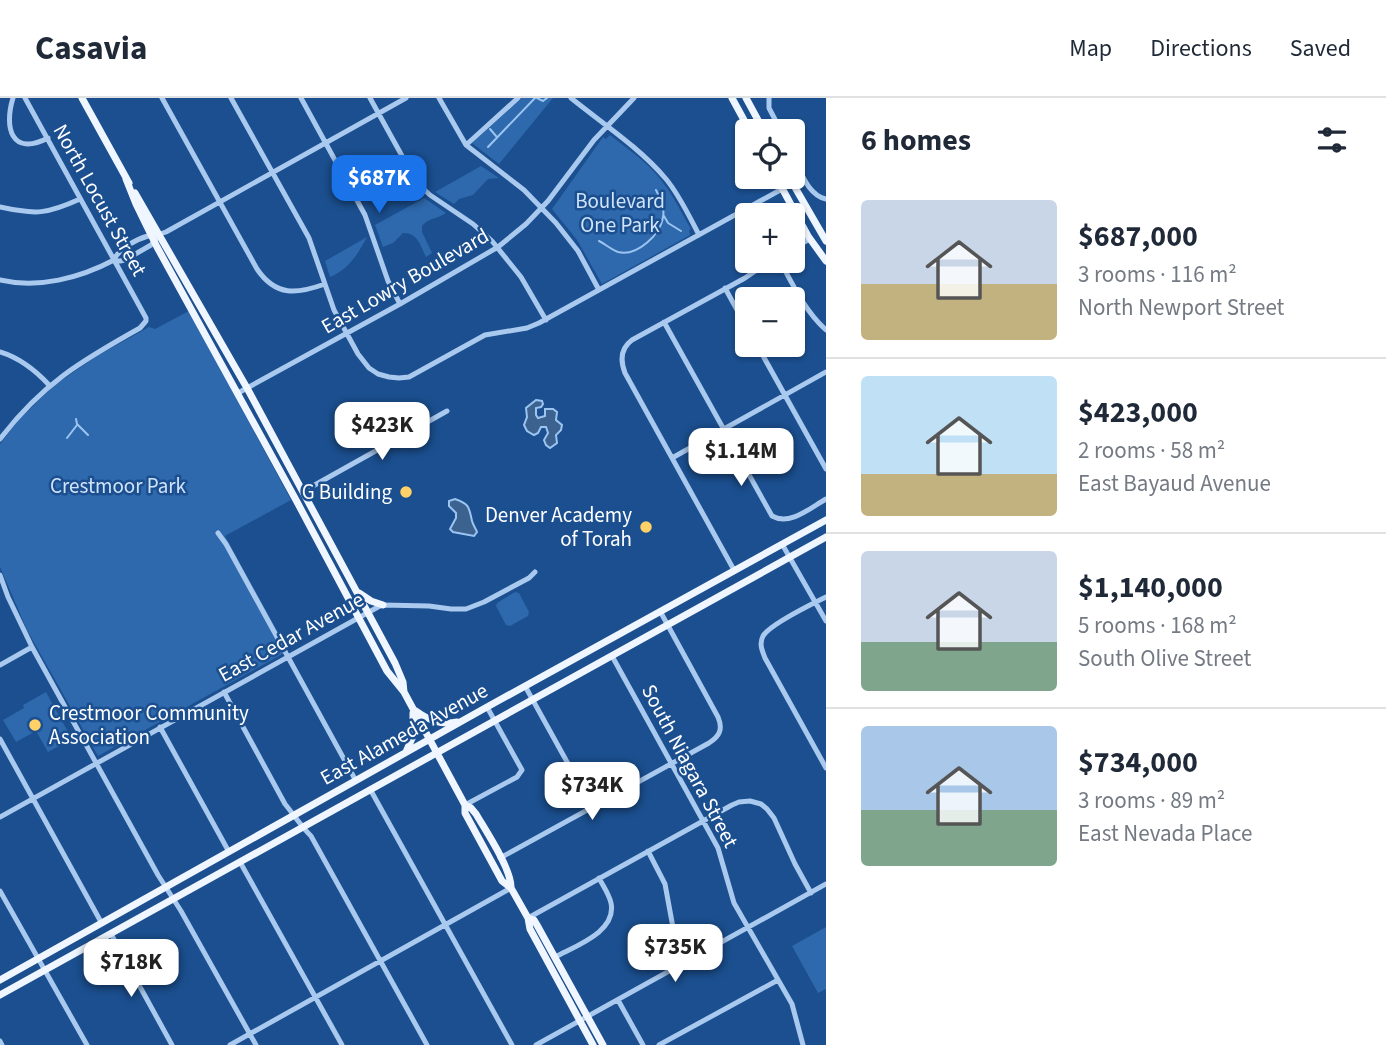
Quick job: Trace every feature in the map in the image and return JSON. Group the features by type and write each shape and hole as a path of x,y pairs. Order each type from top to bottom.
{"main road":[{"path":"82,98 387,671 404,692 465,805 465,813 503,881 511,888 528,918 530,929 593,1045"},
{"path":"732,98 744,119"},
{"path":"748,102 757,119"},
{"path":"782,189 810,239 826,261"},
{"path":"796,189 826,241"},
{"path":"155,237 247,388 304,491 397,669 404,692"},
{"path":"274,460 286,471 294,486 304,491"},
{"path":"296,500 305,503 312,517 323,527"},
{"name":"East Alameda Avenue","path":"0,980 826,520"},
{"name":"East Alameda Avenue","path":"0,995 826,537"},
{"path":"357,592 383,605"},
{"path":"412,709 437,723 465,720"},
{"path":"406,752 413,736 412,709"},
{"path":"465,805 475,814 500,858 511,878 511,888"},
{"path":"528,918 536,923 603,1045"}],"street":[{"path":"13,98 8,124 15,137 25,144 48,138"},
{"name":"North Locust Street","path":"25,98 146,318 145,324 140,328 85,359 49,385"},
{"path":"162,98 266,281 290,292 326,284"},
{"path":"231,98 312,244 334,310 346,333 369,368 378,374 399,378 418,373 489,334 527,328 545,320 782,189"},
{"path":"301,98 367,220 388,281 400,304"},
{"path":"370,98 421,187 473,223 498,247 521,277 545,320"},
{"path":"0,280 38,283 91,271 114,260 122,261 155,237 406,98"},
{"path":"439,98 466,145 542,207 570,241 599,290"},
{"path":"466,145 518,98"},
{"path":"571,98 662,174 699,235"},
{"name":"East Lowry Boulevard","path":"238,393 498,247 542,207 586,149 634,98"},
{"name":"East Lowry Boulevard","path":"624,109 641,98"},
{"path":"769,98 769,108 774,119"},
{"path":"805,179 813,193 824,199"},
{"path":"0,207 46,213 80,199"},
{"path":"114,260 119,251 146,237 155,237"},
{"path":"805,242 810,239"},
{"path":"734,570 625,373 622,361 623,350 629,342 750,273"},
{"path":"787,273 807,309 826,330"},
{"path":"725,288 735,306"},
{"path":"664,322 775,518 781,520 793,517 826,499"},
{"path":"0,352 32,368 49,385 22,411 0,439"},
{"path":"764,357 826,469"},
{"path":"672,458 826,372"},
{"path":"304,491 447,411"},
{"path":"218,533 356,781"},
{"path":"782,544 826,621"},
{"name":"East Cedar Avenue","path":"0,817 383,605 466,609 522,582 535,572"},
{"path":"0,575 32,647 158,876 174,899 256,1045"},
{"path":"826,597 771,628 762,638 761,647 826,768"},
{"path":"500,858 713,740 720,732 718,717 660,611"},
{"path":"0,665 32,647"},
{"name":"South Niagara Street","path":"612,656 721,853 733,900 794,1010 803,1045"},
{"path":"525,686 592,807"},
{"path":"224,692 285,804 311,836 427,1045"},
{"path":"465,805 515,778 522,770 487,707"},
{"path":"160,727 229,852"},
{"path":"0,740 101,922"},
{"path":"370,789 512,1045"},
{"path":"528,918 704,820 739,802 750,801 765,806 774,818 811,893"},
{"path":"648,851 665,884 674,933 689,961"},
{"path":"240,862 342,1045"},
{"path":"555,957 596,935 609,922 611,902 599,878"},
{"path":"536,1045 826,884"},
{"path":"230,1045 511,888"},
{"path":"0,891 87,1045"},
{"path":"111,934 172,1045"},
{"path":"659,1045 778,980"},
{"path":"618,1000 643,1045"}],"green space":[{"path":"522,98 553,98 499,164 472,143"},
{"name":"Boulevard One Park","path":"610,135 656,173 691,229 690,235 602,284 577,240 552,209 603,137 606,139"},
{"path":"481,166 499,178 488,179 473,195 459,199 454,204 435,192"},
{"path":"424,198 446,213 422,226 432,253 426,257 418,240 403,233 393,243 383,247 375,225"},
{"path":"367,237 343,270 330,277 325,261"},
{"name":"Crestmoor Park","path":"189,311 291,500 225,536 288,651 98,756 27,630 0,567 0,444 18,421 52,387 97,356 149,327 155,329"},
{"path":"515,592 519,593 529,612 528,616 510,626 506,625 496,606"},
{"name":"Crestmoor Community Association","path":"46,692 72,739 48,752 36,731 16,742 3,720"},
{"path":"826,927 826,989 818,993 792,946"}],"shaded area":[{"path":"536,400 542,401 543,404 536,408 538,418 545,416 545,409 553,409 557,412 556,420 562,425 556,435 557,443 550,448 544,440 548,433 546,427 541,427 534,435 527,431 524,425 526,408"},
{"path":"455,499 468,507 477,532 474,536 450,529 456,513 449,506 449,501"}],"waterway":[{"path":"488,147 535,98"},
{"path":"537,98 543,101 547,98"},
{"path":"490,129 496,136"},
{"path":"599,241 625,253 647,243 658,230 663,217 663,207 656,190"},
{"path":"664,216 668,223 681,231"},
{"path":"76,419 77,424 88,435"},
{"path":"67,438 77,425"}],"place":[{"name":"G Building","path":"406,492"},
{"name":"Denver Academy of Torah","path":"646,527"},
{"name":"Crestmoor Community Association","path":"35,725"}]}
